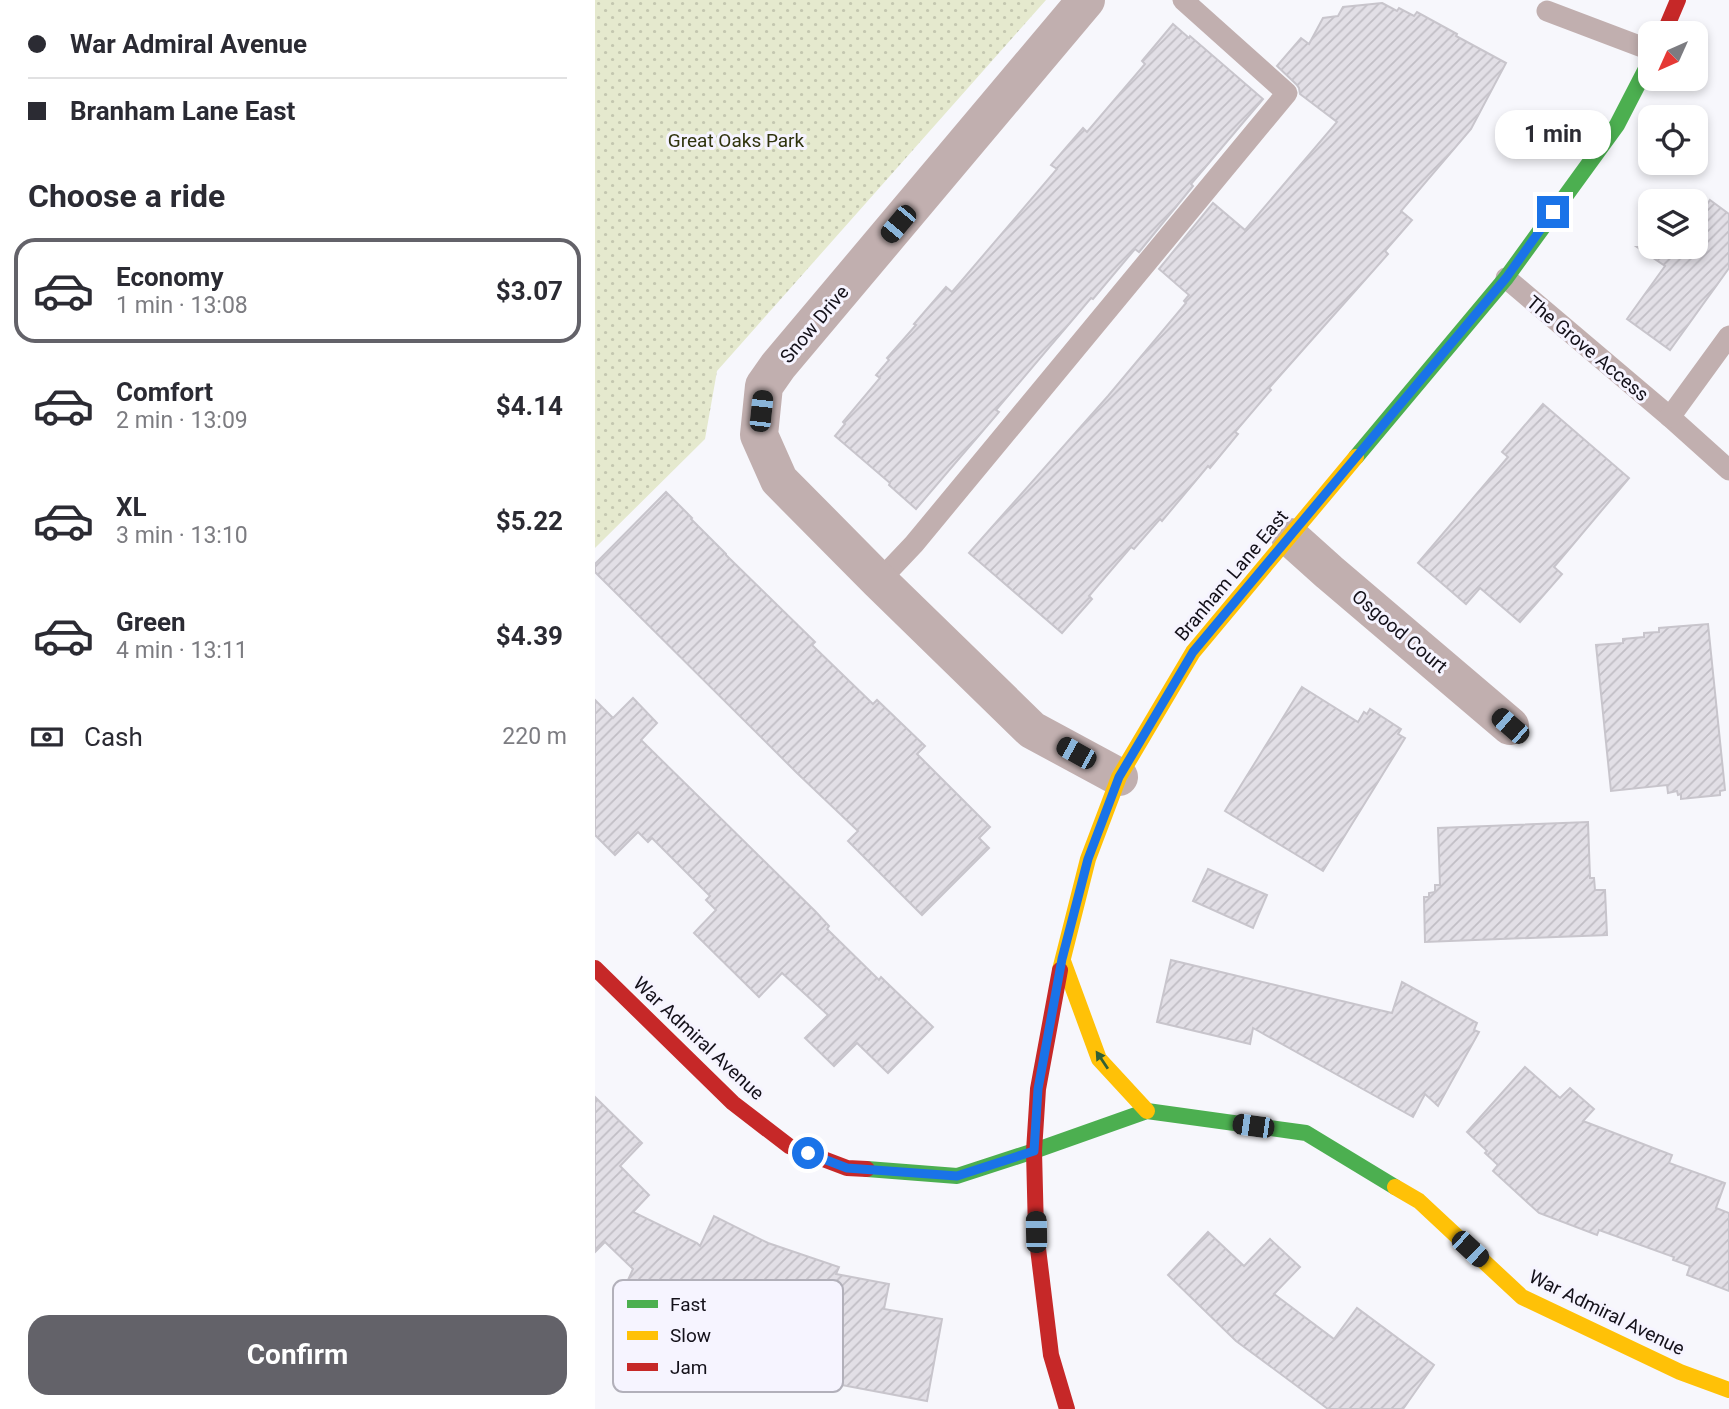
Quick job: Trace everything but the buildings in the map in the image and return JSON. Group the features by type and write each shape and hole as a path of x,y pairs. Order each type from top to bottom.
{"street":[{"name":"Snow Drive","path":"1086,0 778,366 764,386 759,435 779,480 1032,730 1119,777"},
{"path":"1669,21 1678,0"},
{"name":"Branham Lane East","path":"1067,1409 1051,1355 1036,1232 1034,1151 1038,1089 1062,959 1088,859 1119,777 1193,652 1506,278 1617,125 1638,84"},
{"name":"Osgood Court","path":"1290,537 1510,726"},
{"path":"1062,959 1099,1059 1147,1111"},
{"name":"War Admiral Avenue","path":"595,968 733,1103 789,1146 847,1168 957,1176 1147,1111 1306,1133 1419,1201 1522,1297 1680,1372 1729,1390"}],"lane":[{"path":"879,581 914,544 1287,93 1183,0"},
{"path":"1547,11 1638,45"},
{"name":"The Grove Access","path":"1506,278 1729,470"},
{"path":"1670,417 1729,336"}],"green space":[{"name":"Great Oaks Park","path":"595,0 1046,0 717,371 705,439 595,548"}],"traffic: fast":[{"path":"1356,457 1506,278 1617,125 1638,84"},
{"path":"867,1169 957,1176 1147,1111 1306,1133 1395,1187"}],"traffic: slow":[{"path":"1060,970 1088,859 1119,777 1193,652 1356,457"},
{"path":"1063,961 1099,1059 1147,1111"},
{"path":"1395,1187 1419,1201 1522,1297 1680,1372 1729,1390"}],"traffic: jam":[{"path":"1669,21 1678,0"},
{"path":"595,968 733,1103 789,1146 847,1168 867,1169"},
{"path":"1060,970 1038,1089 1034,1151 1036,1232 1051,1355 1067,1409"}],"route":[{"path":"808,1153 847,1168 957,1176 1034,1151 1038,1089 1062,959 1088,859 1119,777 1193,652 1506,278 1553,212"}]}
